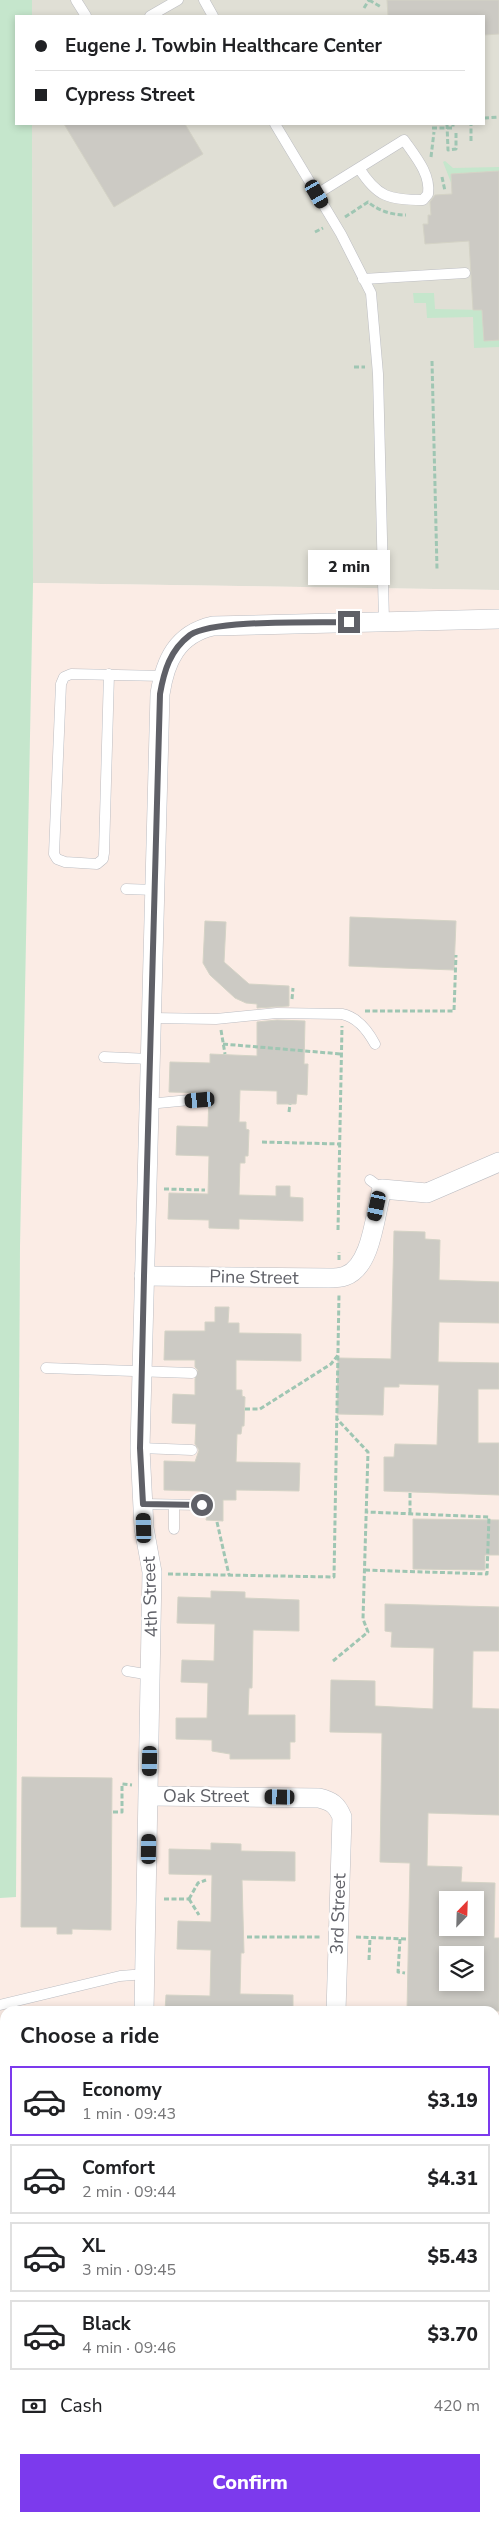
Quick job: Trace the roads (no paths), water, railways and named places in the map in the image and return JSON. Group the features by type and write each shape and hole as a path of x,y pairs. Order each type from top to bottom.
{"street":[{"name":"4th Street","path":"144,2006 146,1974 140,1795 151,1675 152,1572 144,1528 140,1448 160,694 163,676 170,658 179,646 191,635 203,629 244,625 499,619"},
{"name":"Pine Street","path":"144,1276 329,1278 346,1276 360,1266 368,1252 376,1184 427,1194 499,1162"},
{"name":"Oak Street","path":"140,1795 319,1798 334,1803 342,1818"},
{"name":"3rd Street","path":"336,2006 342,1818"}],"lane":[{"path":"76,0 85,15"},
{"path":"152,15 178,0"},
{"path":"204,0 212,15"},
{"path":"277,125 371,293 378,374 384,622"},
{"path":"317,194 404,140 425,173 429,187 428,194 423,200 390,198 369,184 359,168"},
{"path":"364,279 464,273"},
{"path":"109,674 103,859 97,864 65,862 57,859 54,854 61,684 64,677 71,674 109,674 163,676"},
{"path":"126,889 155,890"},
{"path":"152,1018 220,1019 277,1014 342,1014 352,1016 371,1036 375,1044"},
{"path":"104,1057 150,1059"},
{"path":"148,1104 200,1100"},
{"path":"46,1368 192,1373"},
{"path":"140,1448 192,1450"},
{"path":"143,1504 202,1505"},
{"path":"174,1504 174,1529"},
{"path":"127,1671 151,1675"},
{"path":"0,2005 120,1976 146,1974"}]}
